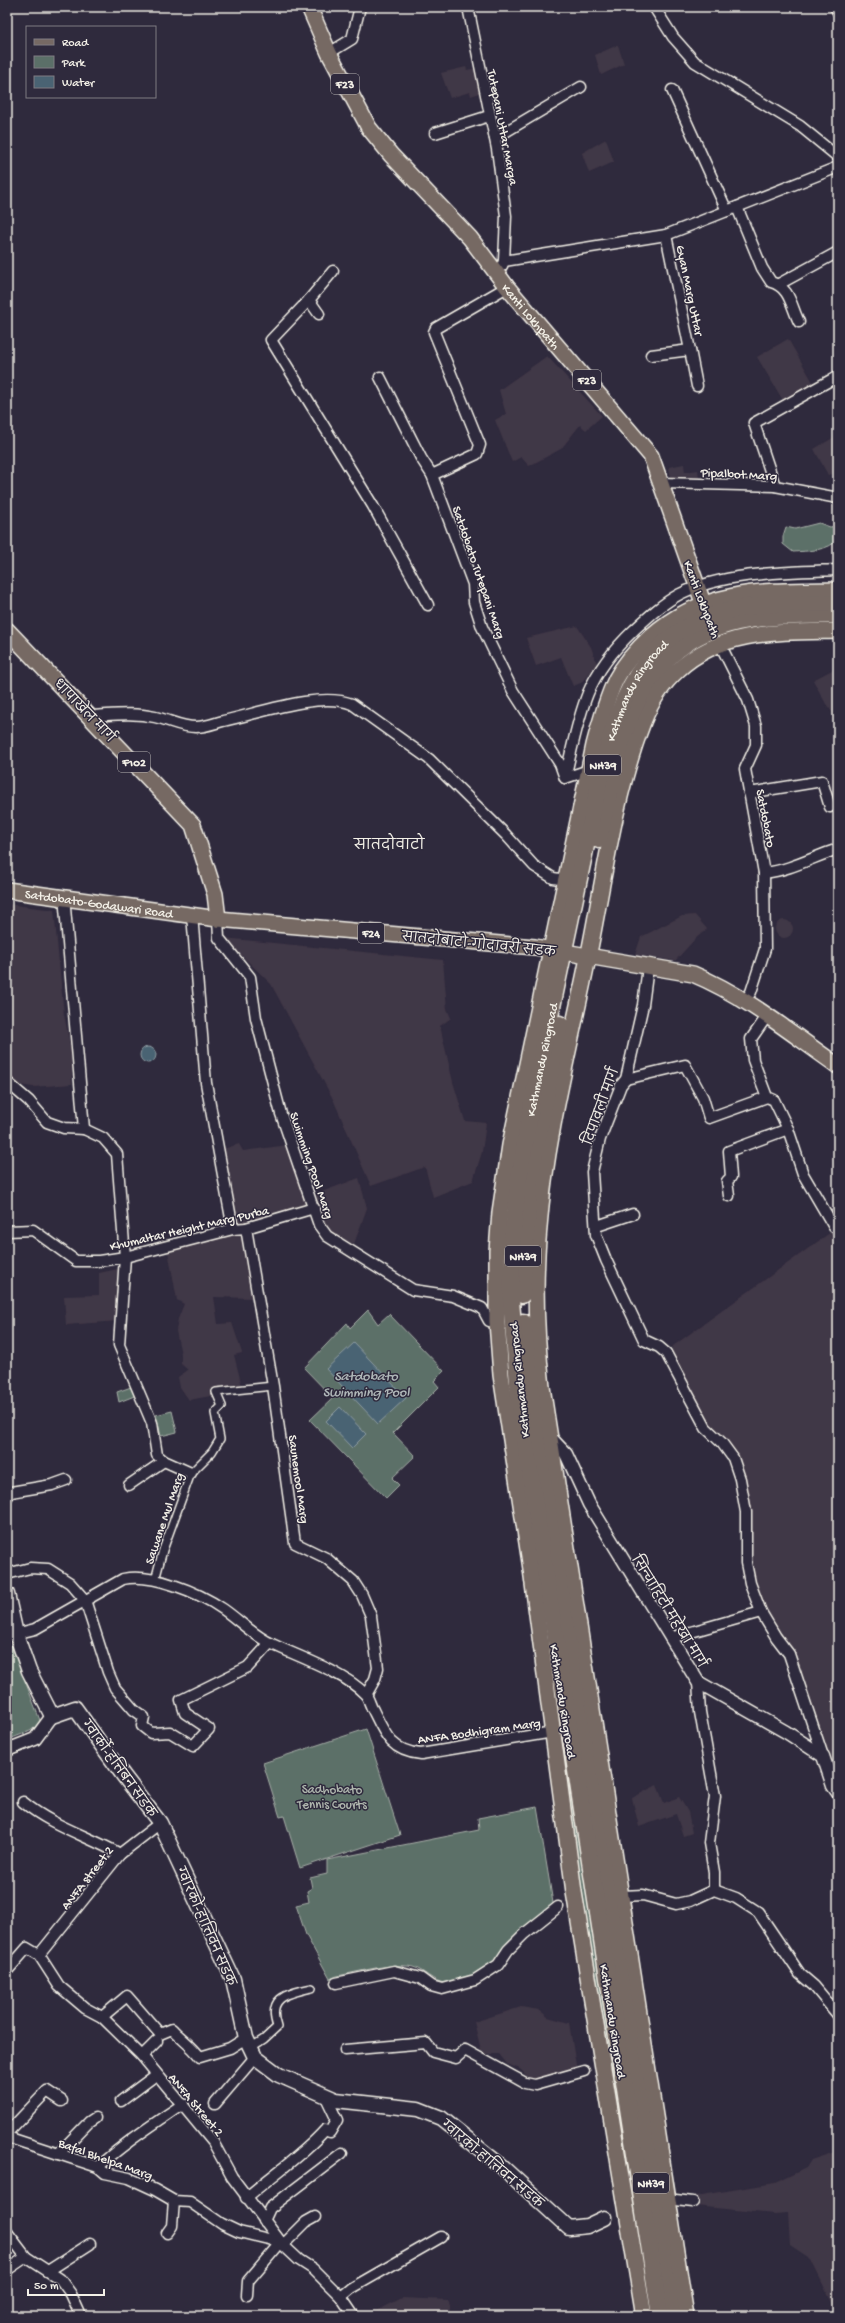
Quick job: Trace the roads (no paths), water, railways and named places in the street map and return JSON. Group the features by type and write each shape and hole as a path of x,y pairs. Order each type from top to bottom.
{"highway":[{"name":"Kathmandu Ringroad","path":"660,2316 624,2050 535,1428 522,1322 523,1264 530,1180 569,953 617,757 631,711 650,680 670,656 692,640 711,623 748,607 838,603"},
{"name":"Kathmandu Ringroad","path":"711,623 761,618 838,615"},
{"name":"Kathmandu Ringroad","path":"624,2050 672,2316"}],"main road":[{"name":"Kanti Lokhpath","path":"309,7 329,53 369,128 391,155 470,238 502,281 651,456 711,623"},
{"path":"711,623 745,594 838,590"},
{"path":"686,2316 622,1896 549,1436 539,1348 537,1280 538,1230 552,1134 569,953 566,880 607,701 617,678 629,658 669,621 711,623 744,636 838,631"},
{"name":"धापाखेल मार्ग","path":"7,630 91,716 193,825 215,894 218,919"},
{"name":"Satdobato-Godawari Road","path":"7,890 64,896 192,915"},
{"name":"सातदोबाटो-गोदावरी सडक","path":"192,915 218,919 569,953 693,974 714,983 767,1016 837,1064"},
{"path":"569,953 504,1186 497,1244 497,1322 503,1393 531,1569 574,1892 644,2316"},
{"path":"7,1594 11,1629 29,1671 52,1716"},
{"name":"ग्वार्को-हत्तिबन सडक","path":"52,1716 75,1708 123,1775 160,1823"},
{"name":"ग्वारको-हात्तिवन सडक","path":"160,1823 233,1979 250,2048 279,2075 325,2095 349,2102 406,2107 430,2113 441,2118 495,2161 569,2228 587,2226 604,2218"}],"street":[{"path":"329,53 352,39 360,7"},
{"name":"Tutepani Uttar Marga","path":"468,7 495,138 506,216 502,281"},
{"path":"654,7 673,37 695,62 800,126 838,157"},
{"path":"835,7 838,12"},
{"path":"495,138 581,87"},
{"path":"672,90 727,210"},
{"path":"435,133 490,116"},
{"path":"504,261 666,234 838,167"},
{"path":"738,207 762,268 771,282 779,284 788,293 799,322"},
{"name":"Gyan Marg Uttar","path":"666,234 697,386"},
{"path":"779,284 838,252"},
{"path":"333,271 309,300 271,340 373,506 428,605"},
{"path":"432,475 477,454 480,445 434,332 436,328 502,281"},
{"path":"309,300 319,314"},
{"name":"Gyan Marg Uttar","path":"652,355 690,350"},
{"path":"775,486 754,422 838,376"},
{"name":"Satdobato Tutepani Marg","path":"380,377 421,458 432,475 473,584 474,602 482,627 512,691 560,764 565,778"},
{"name":"Pipalbot Marg","path":"662,484 775,486 838,498"},
{"path":"565,778 582,710 596,676 612,654 645,620 665,604 679,595 721,581 776,574 838,570"},
{"name":"Satdobato","path":"711,623 748,700 756,726 756,745 745,769 764,872 765,948 751,992 744,1002"},
{"path":"91,716 135,713 156,717 180,725 197,727 278,707 341,700 352,704 429,760 506,834 534,866 553,878 566,880"},
{"path":"565,778 590,770"},
{"path":"749,793 822,781 830,807"},
{"path":"764,872 778,871 802,864 838,849"},
{"path":"64,896 84,1129"},
{"path":"192,915 206,1083 233,1228"},
{"name":"Swimming Pool Marg","path":"218,919 219,938 250,977 256,1018 281,1114 319,1225 327,1236 413,1290 463,1299 482,1308 489,1321 497,1322"},
{"name":"दिपावली मार्ग","path":"648,967 643,1005 626,1079 621,1085 600,1139 592,1172 597,1226 596,1236 644,1340 659,1346 666,1353 706,1428 722,1442 733,1458 740,1479 746,1512 746,1563 750,1583 761,1612"},
{"path":"767,1016 751,1038 753,1060 767,1097"},
{"path":"626,1079 685,1065 703,1098 709,1118 767,1097 774,1100 788,1129 803,1174 834,1227"},
{"path":"7,1082 29,1101 47,1122 64,1128 84,1129 104,1138 117,1154 125,1257 119,1345 152,1424 157,1456 164,1461 191,1473"},
{"path":"729,1196 727,1181 731,1177 729,1151 788,1129"},
{"name":"Khumaltar Height Marg Purba","path":"7,1231 33,1230 76,1260 99,1261 125,1257 233,1228 246,1228 314,1208"},
{"path":"597,1226 633,1214"},
{"name":"Saunemool Marg","path":"246,1228 273,1386 295,1543 326,1558 339,1568 352,1581 371,1616 378,1668 375,1679 366,1694"},
{"name":"Sawane Mul Marg","path":"155,1580 163,1550 191,1473 212,1452 220,1439 215,1413 222,1406 216,1392 273,1386"},
{"name":"सिन्चाहिटी महेखा मार्ग","path":"549,1436 566,1454 589,1504 698,1682 786,1732 823,1756"},
{"path":"129,1485 164,1461"},
{"path":"7,1497 11,1492 52,1485 66,1480"},
{"path":"7,1574 30,1568 48,1569 70,1583 85,1600 108,1672 115,1688 134,1710 144,1717 142,1726 150,1732 170,1732 193,1746 209,1729 185,1713 181,1700 248,1667 270,1643"},
{"path":"11,1629 35,1629 123,1579 134,1577 155,1580 186,1590 221,1607 270,1643 321,1666 366,1694"},
{"path":"670,1638 761,1612 776,1637 789,1654 832,1786 838,1793"},
{"path":"698,1682 700,1712 716,1796 709,1843 714,1872 714,1890"},
{"name":"ANFA Bodhigram Marg","path":"366,1694 388,1738 402,1751 409,1753 421,1754 553,1732"},
{"path":"7,1750 35,1739 52,1716"},
{"path":"23,1802 42,1817 99,1842 120,1854"},
{"name":"ANFA street 2","path":"39,1955 120,1854 160,1823"},
{"path":"622,1896 643,1894 676,1904 690,1901 714,1890 736,1898 758,1912 800,1974 819,1991 838,2015"},
{"path":"336,1983 394,1972 420,1978 431,1986 442,1989 475,1980 498,1965 508,1950 524,1934 558,1907"},
{"path":"7,1971 27,1948 39,1955"},
{"name":"ANFA Street 2","path":"39,1955 59,1986 85,2008 102,2017 142,2056 156,2075 184,2104 213,2142 232,2177 264,2221 282,2243 299,2260 313,2269 341,2297 354,2316"},
{"path":"215,2104 250,2048 264,2039 277,2027 273,2014 274,2008 282,1997 312,1988"},
{"path":"102,2017 127,1996 160,2034 172,2029 180,2038 190,2043 200,2057 224,2050 250,2048"},
{"path":"142,2056 157,2042"},
{"path":"345,2050 426,2043 433,2052 456,2058 465,2050 525,2083 535,2085 584,2071"},
{"path":"121,2101 156,2075"},
{"path":"7,2133 47,2091 62,2101"},
{"path":"246,2198 273,2174 308,2149 325,2130 330,2132 337,2120 325,2095"},
{"path":"98,2167 115,2151 137,2137 145,2129 184,2104"},
{"path":"58,2154 68,2146 88,2122 95,2118"},
{"name":"Bafal Bhelpa Marg","path":"7,2137 98,2167 106,2173 129,2178 156,2190 174,2201 190,2202 222,2224 239,2232 282,2243"},
{"path":"264,2221 270,2208 342,2153"},
{"path":"667,2199 693,2202"},
{"path":"167,2233 172,2226 174,2201"},
{"path":"247,2295 248,2282 282,2243 306,2222 315,2217"},
{"path":"7,2232 26,2257 60,2279 72,2294 81,2316"},
{"path":"341,2297 352,2288 441,2237"},
{"path":"48,2272 90,2244"},
{"path":"7,2270 26,2257"}],"water":[{"path":"145,1047 151,1047 156,1052 154,1061 151,1063 145,1063 140,1058 140,1052"},
{"name":"Satdobato Swimming Pool","path":"354,1343 406,1398 378,1424 326,1369"},
{"path":"340,1407 366,1434 352,1448 326,1421"}],"district":[{"name":"सातदोवाटो","path":"389,844"}],"park label":[{"name":"Sadhobato Tennis Courts","path":"332,1796"}]}
